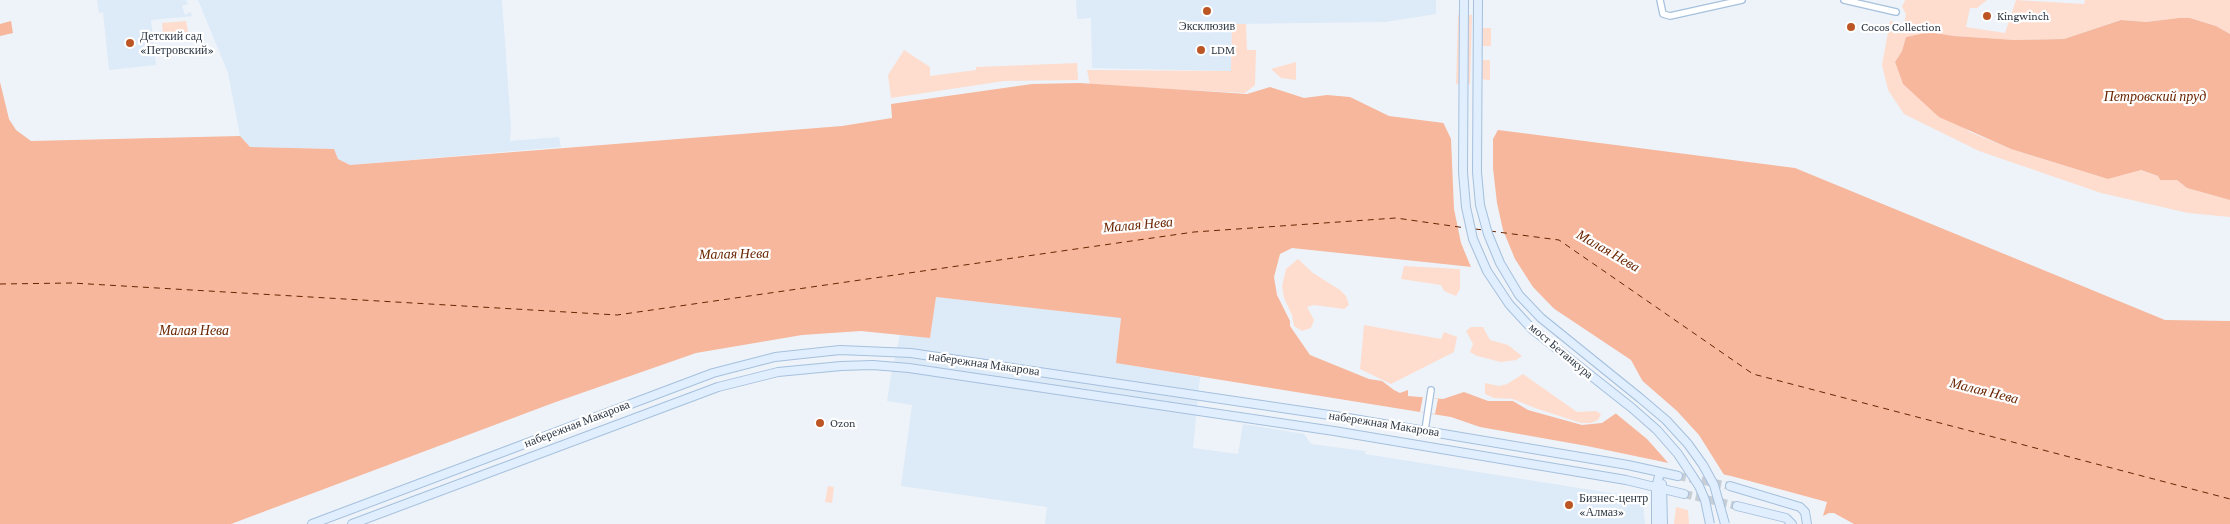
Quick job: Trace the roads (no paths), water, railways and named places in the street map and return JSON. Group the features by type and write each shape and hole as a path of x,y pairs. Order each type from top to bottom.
{"main road":[{"name":"мост Бетанкура","path":"1464,0 1463,172 1466,208 1473,239 1488,271 1509,304 1532,330 1632,408 1657,430 1678,454 1699,486 1705,500 1710,524"},
{"name":"мост Бетанкура","path":"1478,0 1477,172 1480,205 1488,234 1500,263 1519,295 1541,318 1666,420 1688,444 1714,484 1725,524"},
{"name":"набережная Макарова","path":"312,524 685,383 745,363 802,352 840,350 911,353 1336,416 1425,430 1678,476"},
{"name":"набережная Макарова","path":"352,524 718,387 749,378 813,368 873,366 909,368 1334,431 1597,475 1684,494 1673,496 1663,507"},
{"path":"1656,524 1660,472"},
{"path":"1730,486 1800,507 1805,512 1806,524"},
{"path":"1660,488 1663,524"},
{"path":"1737,506 1786,518 1792,523"}],"street":[{"path":"1660,0 1663,14 1670,16 1742,0"},
{"path":"1844,0 1896,12"},
{"path":"1425,430 1431,390"}],"water":[{"name":"Петровский пруд","path":"2190,18 2216,26 2230,34 2230,200 2187,188 2177,180 2160,180 2158,176 2141,170 2108,179 2011,149 1939,117 1903,84 1895,62 1902,51 1906,37 1929,32 1954,36 2015,40 2064,39 2121,20 2146,22"},
{"path":"11,21 13,33 0,36 0,24"},
{"name":"Малая Нева","path":"0,82 9,119 16,130 31,141 240,136 250,147 334,149 338,159 350,165 842,126 892,118 891,104 1032,84 1080,83 1247,94 1270,87 1304,98 1327,95 1350,97 1389,116 1795,168 2165,320 2230,321 2230,524 1854,524 1834,513 1823,516 1827,502 1731,476 1587,446 1480,427 1451,417 1116,363 1121,318 936,297 930,338 861,331 802,335 696,353 553,403 231,524 0,524","holes":["1292,248 1472,267 1513,291 1553,308 1631,360 1648,391 1602,423 1582,425 1528,410 1513,401 1488,401 1464,392 1443,399 1408,396 1408,390 1400,393 1382,381 1369,379 1310,355 1290,326 1290,321 1277,295 1274,277 1280,254"]}],"tunnel":[{"path":"1678,476 1730,486"},
{"path":"1684,494 1737,506"}],"place":[{"name":"Эксклюзив","path":"1207,11"},
{"name":"Kingwinch","path":"1987,16"},
{"name":"Cocos Collection","path":"1851,27"},
{"name":"Детский сад «Петровский»","path":"130,43"},
{"name":"LDM","path":"1201,50"},
{"name":"Ozon","path":"820,423"},
{"name":"Бизнес-центр «Алмаз»","path":"1569,505"}]}
